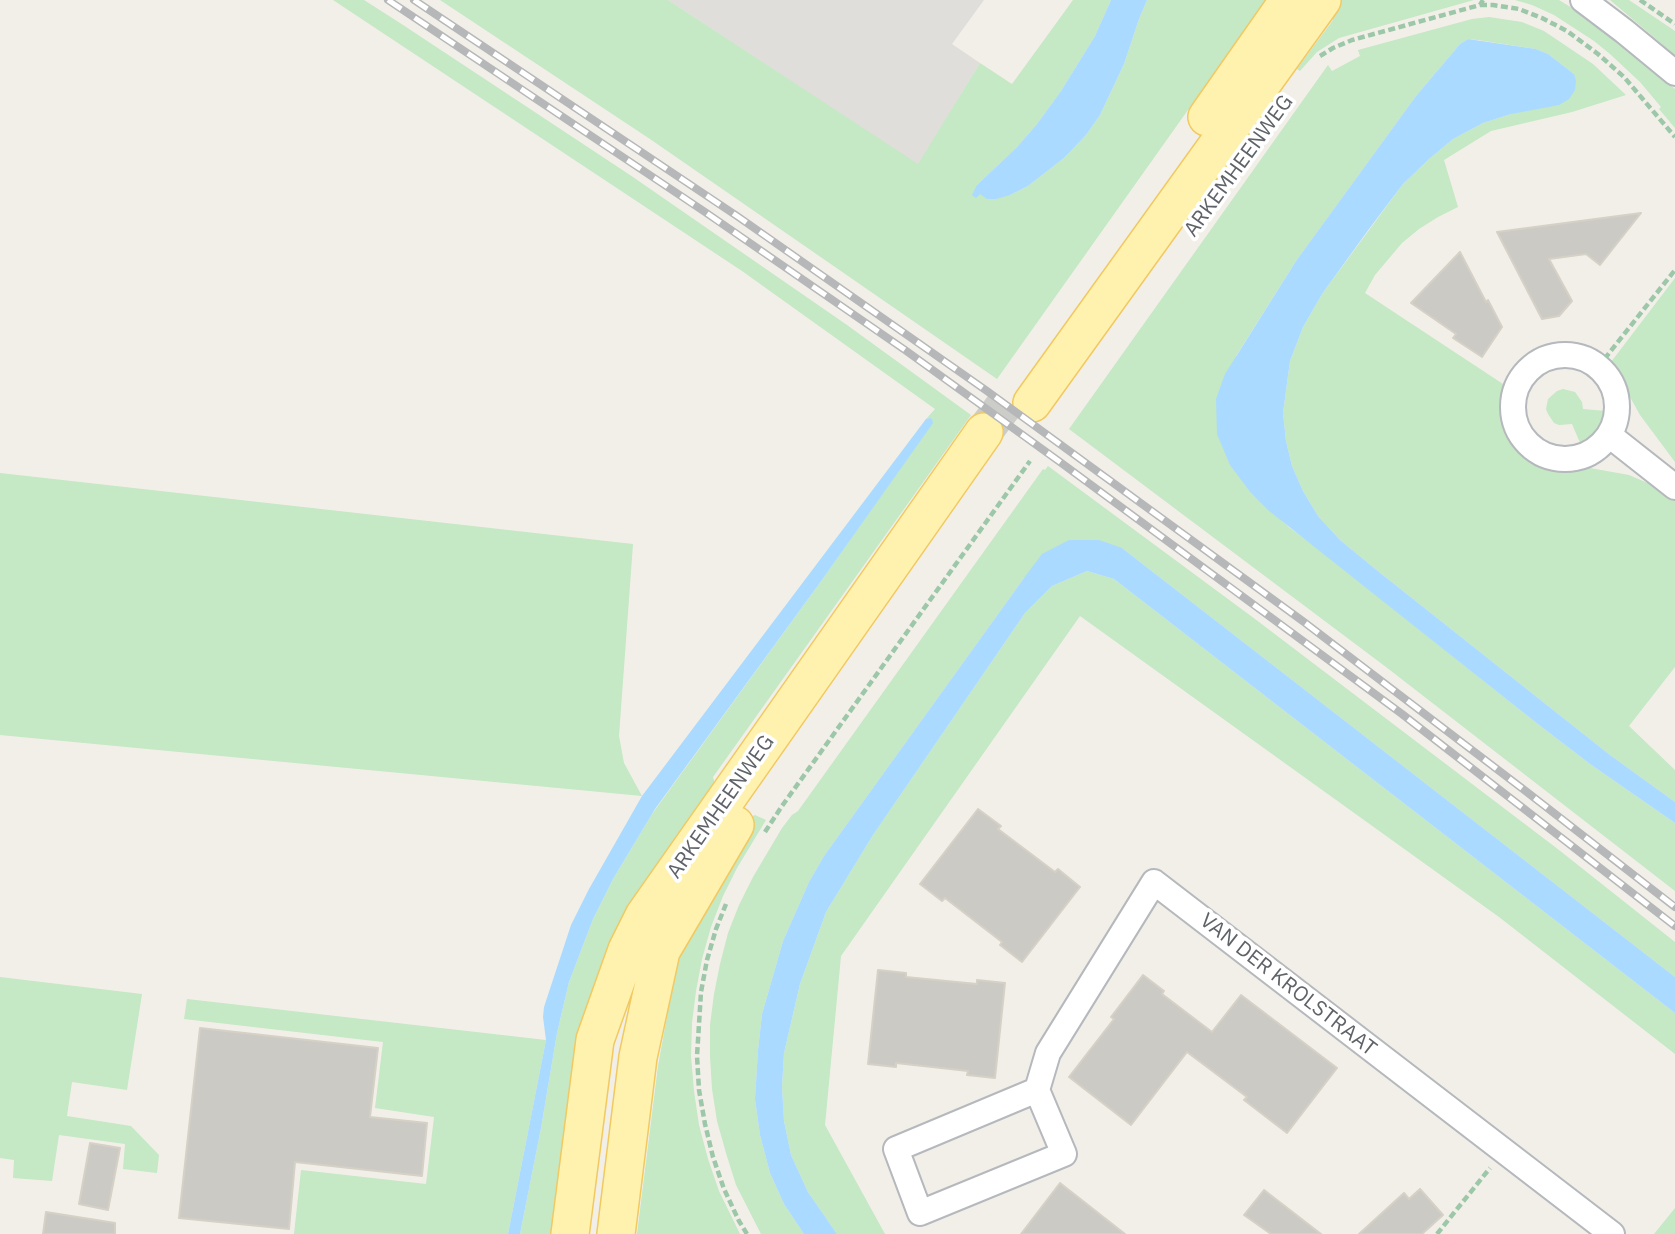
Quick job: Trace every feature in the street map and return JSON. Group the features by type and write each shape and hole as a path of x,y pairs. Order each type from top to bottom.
{"main road":[{"name":"ARKEMHEENWEG","path":"1289,0 1024,397 1322,0"},
{"name":"ARKEMHEENWEG","path":"618,1231 638,1056 661,951 745,808 1006,445"},
{"name":"ARKEMHEENWEG","path":"572,1233 595,1040 627,950 645,916 1006,445"}],"street":[{"path":"1583,0 1675,73"},
{"path":"1556,355 1585,359 1598,367 1615,391 1615,422 1609,435 1599,447 1587,455 1573,459 1544,455 1531,447 1521,436 1515,423 1513,408 1520,380 1530,368 1556,355"},
{"path":"1609,435 1675,487"},
{"name":"VAN DER KROLSTRAAT","path":"1037,1090 1048,1054 1154,882 1612,1234"},
{"path":"1037,1090 1064,1154 920,1213 896,1149 1037,1090"}],"path":[{"path":"1640,0 1675,24"},
{"path":"1312,63 1352,40 1481,3 1505,6 1530,12 1567,32 1598,54 1624,77 1675,137"},
{"path":"1598,367 1675,270"},
{"path":"763,835 1006,445"},
{"path":"728,899 716,929 705,971 697,1056 701,1101 713,1157 734,1210 747,1234"},
{"path":"1441,1233 1503,1151"}],"shaded area":[{"path":"668,0 984,0 952,44 980,63 918,165"}],"green space":[{"path":"333,0 364,0 400,23 630,175 847,325 971,415 713,777 716,788 646,898 559,1234 520,1234 557,1033 569,982 593,919 613,879 652,814 932,423 930,418 926,419 935,409 742,271"},
{"path":"440,0 668,0 918,164 980,63 1012,84 1073,0 1111,0 1095,36 1061,91 1017,147 977,185 980,194 1010,195 1028,186 1064,158 1086,135 1100,115 1124,64 1147,0 1266,0 997,379 650,139"},
{"path":"1336,0 1474,0 1339,38 1317,52 1300,71 1297,69 1333,20 1330,17"},
{"path":"1515,0 1559,0 1646,62 1675,89 1675,128 1640,82 1594,41 1554,15"},
{"path":"1610,0 1629,0 1675,31 1675,55"},
{"path":"1489,17 1522,22 1544,31 1593,64 1626,95 1572,112 1491,131 1444,160 1458,207 1419,229 1402,243 1375,275 1365,293 1506,386 1502,411 1504,424 1515,446 1534,462 1558,469 1590,468 1629,475 1664,490 1675,498 1675,667 1629,726 1675,770 1675,802 1610,755 1340,540 1318,516 1303,491 1292,466 1286,441 1283,413 1290,361 1303,327 1322,294 1403,184 1429,159 1453,139 1483,123 1511,114 1574,74 1548,54 1536,49 1478,40 1468,39 1460,44 1416,96 1296,261 1236,356 1251,493 1290,528 1534,721 1675,823 1675,891 1386,667 1069,429 1328,65 1332,71 1360,56 1358,50 1472,19"},
{"path":"1675,278 1675,462 1640,415 1611,362"},
{"path":"1563,389 1575,392 1583,409 1606,411 1599,430 1581,445 1572,424 1554,423 1546,409 1548,399"},
{"path":"1048,466 1255,619 1559,850 1675,942 1675,977 1122,548 1024,578 824,856 809,882 783,941 762,1014 755,1099 760,1135 770,1173 784,1204 804,1234 761,1234 736,1185 717,1121 712,1089 710,1025 728,933 753,877 782,828 798,811 1043,469"},
{"path":"0,473 633,544 619,736 624,763 642,796 0,735"},
{"path":"1087,571 1114,579 1675,1013 1675,1054 1499,917 1080,616 841,956 825,1125 885,1234 837,1234 808,1192 791,1155 784,1121 782,1087 784,1053 800,984 826,912 873,835 1025,613 1052,586"},
{"path":"755,815 766,820 737,868 711,927 702,959 692,1023 691,1056 699,1125 719,1191 740,1234 637,1234 675,951 751,817"},
{"path":"0,977 142,994 127,1090 72,1082 67,1116 131,1126 159,1155 157,1173 123,1169 125,1144 59,1135 52,1181 13,1178 14,1160 0,1158"},
{"path":"187,999 546,1040 508,1234 294,1234 301,1170 426,1184 434,1117 375,1108 383,1042 184,1019"},
{"path":"1675,1208 1675,1234 1654,1234"}],"water":[{"path":"1111,0 1147,0 1124,64 1100,115 1086,135 1064,158 1028,186 996,199 987,199 980,194 976,198 972,195 977,185 1017,147 1061,91 1095,36"},
{"path":"1468,39 1536,49 1548,54 1574,74 1575,90 1569,99 1559,105 1511,114 1483,123 1453,139 1403,184 1369,229 1322,294 1303,327 1290,361 1283,413 1292,466 1318,516 1340,540 1610,755 1675,802 1675,823 1534,721 1268,510 1230,465 1217,434 1216,399 1225,374 1296,261 1416,96 1460,44"},
{"path":"930,418 933,423 655,809 613,879 593,919 569,982 520,1234 508,1234 546,1040 544,1007 571,925 589,889 642,796 926,419"},
{"path":"1069,540 1099,540 1122,548 1675,977 1675,1013 1114,579 1087,571 1052,586 1025,613 873,835 826,912 800,984 784,1053 782,1087 784,1121 791,1155 808,1192 837,1234 804,1234 784,1204 770,1173 760,1135 755,1099 762,1014 783,941 809,882 824,856 1042,554"}],"building":[{"path":"1641,213 1600,265 1586,254 1549,259 1572,301 1559,316 1542,319 1497,232"},
{"path":"1460,252 1502,327 1482,357 1453,338 1456,334 1411,303"},
{"path":"978,809 1001,826 998,829 1055,872 1058,869 1080,887 1022,962 1000,945 1002,942 945,898 942,901 920,884"},
{"path":"878,970 906,973 906,977 977,984 977,980 1005,983 995,1078 967,1075 968,1071 896,1063 896,1067 868,1064"},
{"path":"1143,975 1164,991 1162,994 1212,1032 1241,995 1337,1068 1287,1133 1244,1100 1247,1097 1187,1052 1131,1125 1069,1077 1114,1019 1111,1017"},
{"path":"200,1028 378,1048 370,1117 427,1123 422,1176 295,1162 289,1229 179,1218"},
{"path":"90,1143 120,1148 108,1210 79,1204"},
{"path":"1060,1183 1074,1194 1125,1234 1021,1234"},
{"path":"1420,1189 1443,1215 1422,1234 1359,1234 1404,1193 1409,1199"},
{"path":"1264,1190 1321,1234 1271,1234 1244,1215"},
{"path":"46,1212 115,1223 115,1234 43,1234"}],"tunnel":[{"path":"984,432 1015,391"}],"railway":[{"path":"388,0 705,212 905,350 1402,714 1675,926"},
{"path":"414,0 737,216 987,391 1304,622 1675,907"}]}
